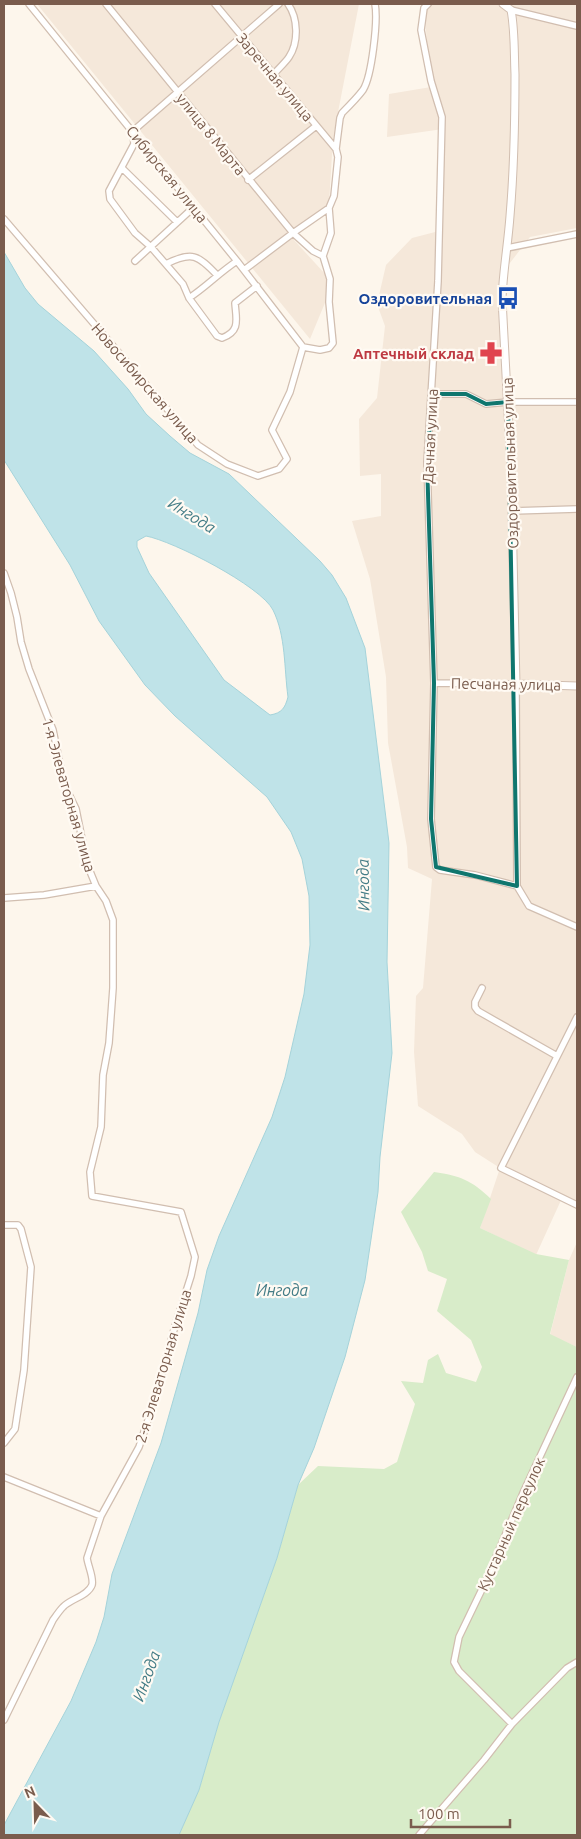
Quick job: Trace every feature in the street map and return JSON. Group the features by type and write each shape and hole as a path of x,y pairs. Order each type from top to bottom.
{"street":[{"name":"Сибирская улица","path":"29,4 133,130 303,347"},
{"name":"улица 8 Марта","path":"106,4 293,233 313,251 323,256"},
{"name":"Заречная улица","path":"215,4 336,149"},
{"path":"257,286 235,303 238,320 229,335 222,338 217,336 189,298 183,284 151,246 135,233 110,199 109,191 134,144 133,130 279,4"},
{"path":"273,75 290,56 294,41 296,23 294,11 288,4"},
{"path":"303,347 320,350 329,348 333,343 330,279 323,256 331,233 329,208 334,196 338,157 336,149 342,113 364,89 368,78 377,15 375,4"},
{"name":"Дачная улица","path":"428,4 424,8 421,30 442,117 438,281 427,462 434,683 431,819 436,867 440,870 475,875 517,886"},
{"path":"503,4 511,10 577,26"},
{"name":"Оздоровительная улица","path":"511,10 514,25 515,90 512,191 502,299 512,511 516,684 517,886"},
{"path":"248,180 316,126"},
{"path":"122,168 176,221"},
{"path":"135,261 176,221 194,207"},
{"path":"244,270 329,208"},
{"name":"Новосибирская улица","path":"4,219 198,445 227,464 258,476 279,469 287,458 272,430 290,392 303,347"},
{"path":"507,248 577,234"},
{"path":"166,264 190,256 202,260 217,275"},
{"path":"189,298 237,261"},
{"path":"432,394 466,394 486,404 508,402 577,402"},
{"path":"512,511 577,509"},
{"name":"1-я Элеваторная улица","path":"4,573 15,609 21,642 29,669 53,730 64,784 76,809 87,864 96,886 106,901 113,920 113,988 109,1043 103,1075 101,1127 90,1172 92,1196 181,1212"},
{"name":"Песчаная улица","path":"434,683 577,686"},
{"path":"4,898 44,895 96,886"},
{"path":"517,886 528,906 577,927"},
{"path":"482,988 475,1002 475,1008 478,1012 557,1056"},
{"path":"577,1017 500,1168 577,1206"},
{"name":"2-я Элеваторная улица","path":"4,1720 53,1620 63,1606 87,1592 92,1586 87,1558 101,1516 139,1447 154,1402 177,1318 192,1276 195,1257 181,1212"},
{"path":"4,1225 18,1225 21,1229 31,1267 24,1370 15,1429 4,1443"},
{"name":"Кустарный переулок","path":"512,1724 459,1671 454,1662 459,1637 577,1377"},
{"path":"4,1477 101,1516"},
{"path":"419,1835 484,1760 512,1724 567,1668 577,1662"}],"highlighted area":[{"path":"432,394 466,394 486,404 508,402 517,886 436,867 431,819 434,683 427,462"}],"shaded area":[{"path":"37,4 359,4 333,138 329,204 298,226 294,240 326,275 327,298 310,339"},
{"path":"428,4 577,4 577,228 530,237 503,272 508,402 577,402 577,1206 562,1198 536,1255 480,1228 500,1168 475,1152 462,1134 418,1106 414,1052 416,996 423,988 432,879 408,868 407,847 388,743 386,677 370,579 352,521 381,516 381,474 360,476 359,419 377,398 385,326 377,304 386,265 412,238 439,231 443,129 387,137 389,94 431,87 424,8"},
{"path":"577,1242 577,1347 550,1335 569,1260"}],"green space":[{"path":"434,1172 465,1180 491,1199 480,1228 536,1254 569,1260 550,1334 577,1347 577,1835 179,1835 199,1790 219,1722 277,1558 298,1485 318,1466 384,1469 397,1462 415,1404 401,1381 423,1383 428,1360 438,1354 446,1373 476,1382 482,1367 471,1340 437,1311 447,1279 428,1271 422,1252 401,1212"}],"water":[{"name":"Ингода","path":"4,252 25,288 38,304 94,351 128,389 146,414 190,453 229,474 320,561 332,575 346,598 365,648 389,843 387,962 392,1053 380,1157 378,1192 365,1280 345,1357 314,1448 298,1485 277,1558 219,1722 199,1790 179,1835 4,1835 4,1825 71,1701 96,1642 104,1617 112,1574 161,1443 198,1313 207,1270 219,1236 272,1117 285,1077 304,994 310,945 309,896 302,859 291,832 267,797 175,716 145,685 99,621 70,565 4,460","holes":["146,536 195,555 235,577 265,600 273,610 282,641 288,697 280,711 270,715 224,680 149,573 137,547 137,541"]}],"place":[{"name":"Оздоровительная","path":"508,298"},
{"name":"Аптечный склад","path":"491,353"}]}
